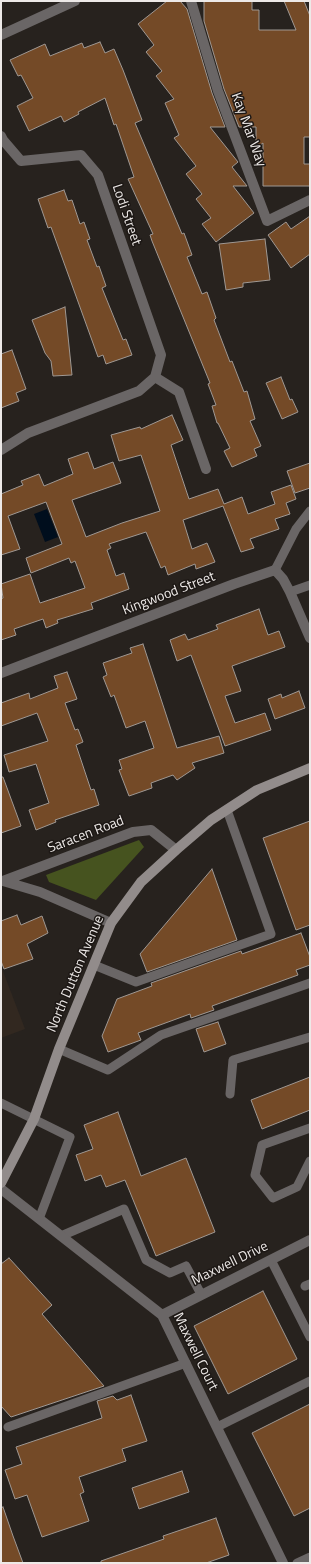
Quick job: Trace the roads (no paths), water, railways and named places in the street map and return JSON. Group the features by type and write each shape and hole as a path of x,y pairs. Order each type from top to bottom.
{"main road":[{"name":"North Dutton Avenue","path":"1,1183 34,1120 59,1049 111,922 141,882 211,820 257,790 310,768"}],"street":[{"path":"1,34 75,1"},
{"name":"Kay Mar Way","path":"191,1 218,91 267,221 310,200"},
{"name":"Lodi Street","path":"1,136 21,161 81,155 98,175 161,355 155,377"},
{"path":"1,450 28,433 139,391 155,377 179,392 206,469"},
{"path":"275,570 283,578 310,638"},
{"name":"Kingwood Street","path":"1,673 234,584 275,570"},
{"name":"Saracen Road","path":"2,882 133,832 151,830 176,850"},
{"name":"Saracen Road","path":"2,882 40,892 111,922"},
{"name":"Maxwell Court","path":"1,1189 162,1315 281,1563"},
{"name":"Maxwell Drive","path":"162,1315 200,1294 310,1240"}],"lane":[{"path":"275,570 296,529 310,512"},
{"path":"290,592 310,585"},
{"path":"94,965 136,982 271,934 228,810"},
{"path":"59,1049 108,1070 161,1035 310,983"},
{"path":"230,1094 232,1060 310,1037"},
{"path":"1,1103 70,1137 39,1219"},
{"path":"310,1128 262,1145 255,1175 273,1198 297,1186 310,1161"},
{"path":"62,1236 124,1209 146,1260 170,1273 186,1266 200,1294"},
{"path":"271,1260 310,1337"},
{"path":"8,1426 186,1364"},
{"path":"217,1427 310,1381"},
{"path":"297,1563 310,1556"}],"water":[{"path":"47,509 58,537 45,542 34,514"}]}
